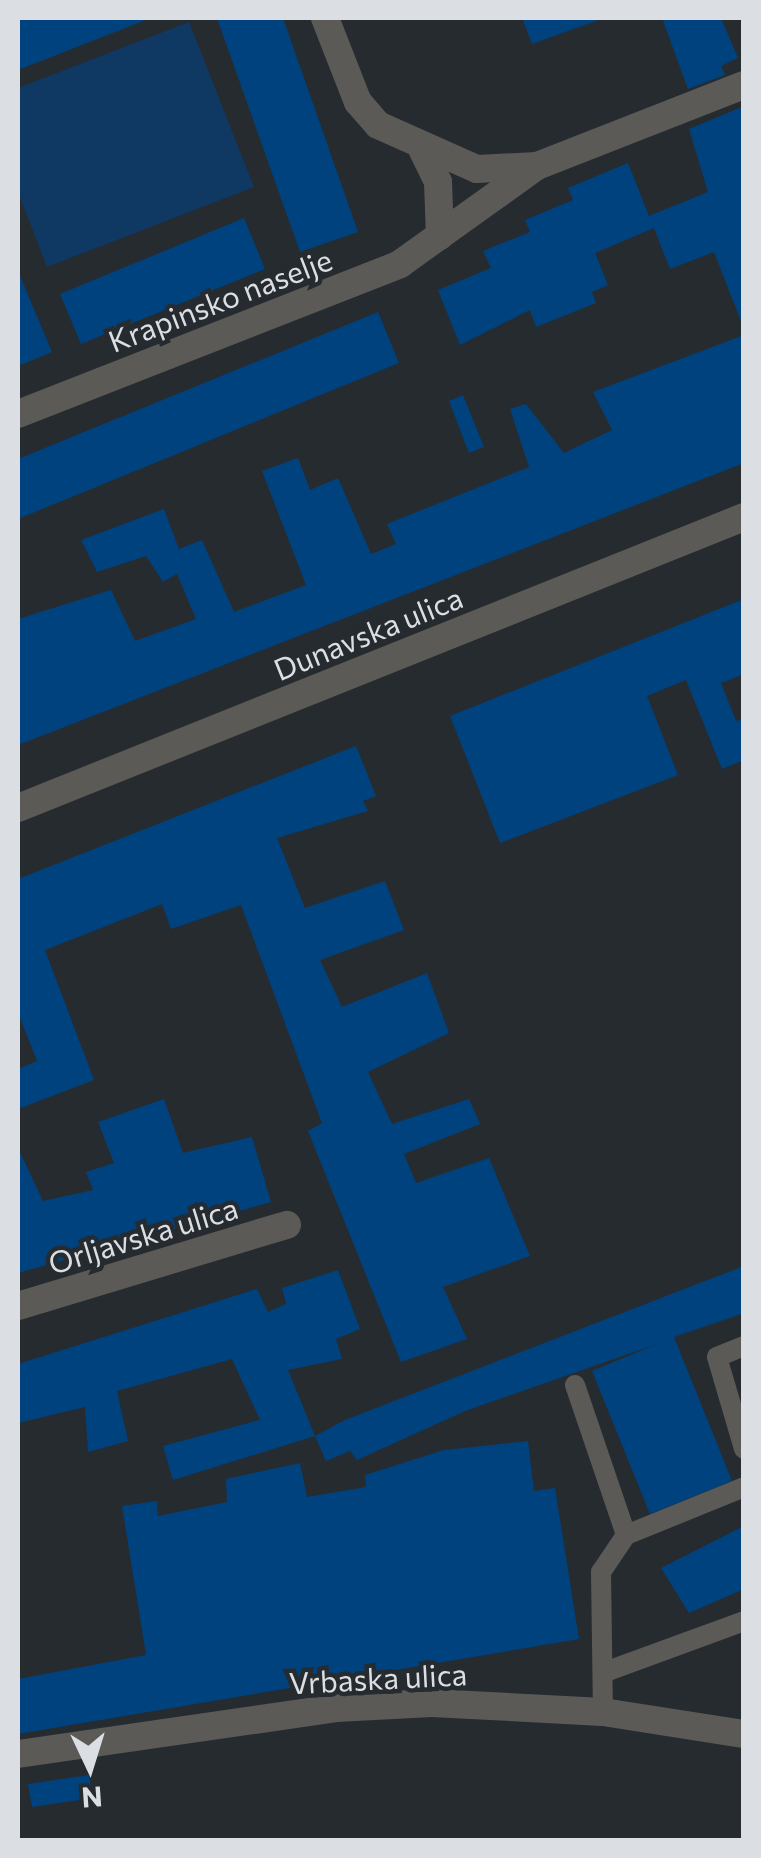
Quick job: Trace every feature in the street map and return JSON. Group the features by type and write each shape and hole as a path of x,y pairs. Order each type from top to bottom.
{"street":[{"name":"Krapinsko naselje","path":"325,18 358,102 423,151 477,170 537,166"},
{"name":"Krapinsko naselje","path":"18,414 400,264 537,166 744,86"},
{"path":"423,151 438,182 440,236"},
{"name":"Dunavska ulica","path":"18,808 744,517"},
{"name":"Orljavska ulica","path":"18,1306 287,1225"},
{"name":"Vrbaska ulica","path":"18,1754 336,1708 432,1703 603,1712 744,1734"}],"lane":[{"path":"744,1346 717,1356 744,1449"},
{"path":"575,1385 626,1536"},
{"path":"603,1712 601,1572 626,1536 744,1487"},
{"path":"605,1672 744,1621"}],"shaded area":[{"path":"189,22 254,187 47,267 18,192 18,88"}],"building":[{"path":"18,18 151,18 18,70"},
{"path":"217,18 283,18 358,232 300,252"},
{"path":"522,18 604,18 532,44"},
{"path":"662,18 721,18 738,58 721,66 725,75 688,89"},
{"path":"744,106 744,329 714,252 670,269 654,228 595,253 608,285 592,292 596,303 536,327 530,310 460,345 438,290 491,268 483,251 530,232 525,220 573,200 568,188 628,163 649,216 708,192 689,129"},
{"path":"244,218 265,269 81,344 60,294"},
{"path":"18,271 52,352 18,366"},
{"path":"378,312 399,363 18,519 18,459"},
{"path":"744,335 744,463 18,745 18,619 111,590 135,641 196,619 177,574 163,582 146,556 97,572 81,540 164,509 179,549 202,540 234,612 306,585 262,471 298,458 310,490 338,478 371,554 396,544 387,524 529,467 510,409 526,404 564,453 612,430 593,392"},
{"path":"463,395 484,447 469,453 449,401"},
{"path":"744,599 744,674 721,683 736,721 744,718 744,760 722,769 686,680 647,696 678,775 500,843 450,716"},
{"path":"356,746 376,796 363,801 368,811 277,838 305,908 385,881 404,930 320,960 342,1007 427,973 449,1033 368,1072 392,1124 469,1099 480,1124 404,1154 416,1183 489,1158 530,1256 443,1287 467,1339 401,1362 308,1131 322,1123 241,905 171,929 162,904 45,950 94,1080 18,1109 18,1069 37,1061 18,1013 18,879"},
{"path":"164,1099 183,1153 252,1137 271,1202 18,1273 18,1148 43,1201 93,1190 86,1172 114,1163 98,1122"},
{"path":"744,1266 744,1313 674,1337 732,1481 650,1514 592,1371 657,1344 465,1411 357,1460 350,1451 326,1461 315,1436 345,1420"},
{"path":"338,1270 360,1329 336,1339 342,1359 288,1370 315,1436 173,1480 163,1446 260,1420 232,1359 117,1391 128,1441 88,1452 85,1407 18,1423 18,1364 257,1289 268,1312 286,1304 282,1288"},
{"path":"528,1441 534,1491 555,1488 579,1639 18,1734 18,1679 146,1655 122,1506 157,1501 158,1516 227,1502 226,1479 300,1463 307,1497 366,1487 365,1475 444,1450"},
{"path":"744,1526 744,1589 689,1613 661,1568"},
{"path":"89,1775 93,1798 32,1807 28,1784"}]}
